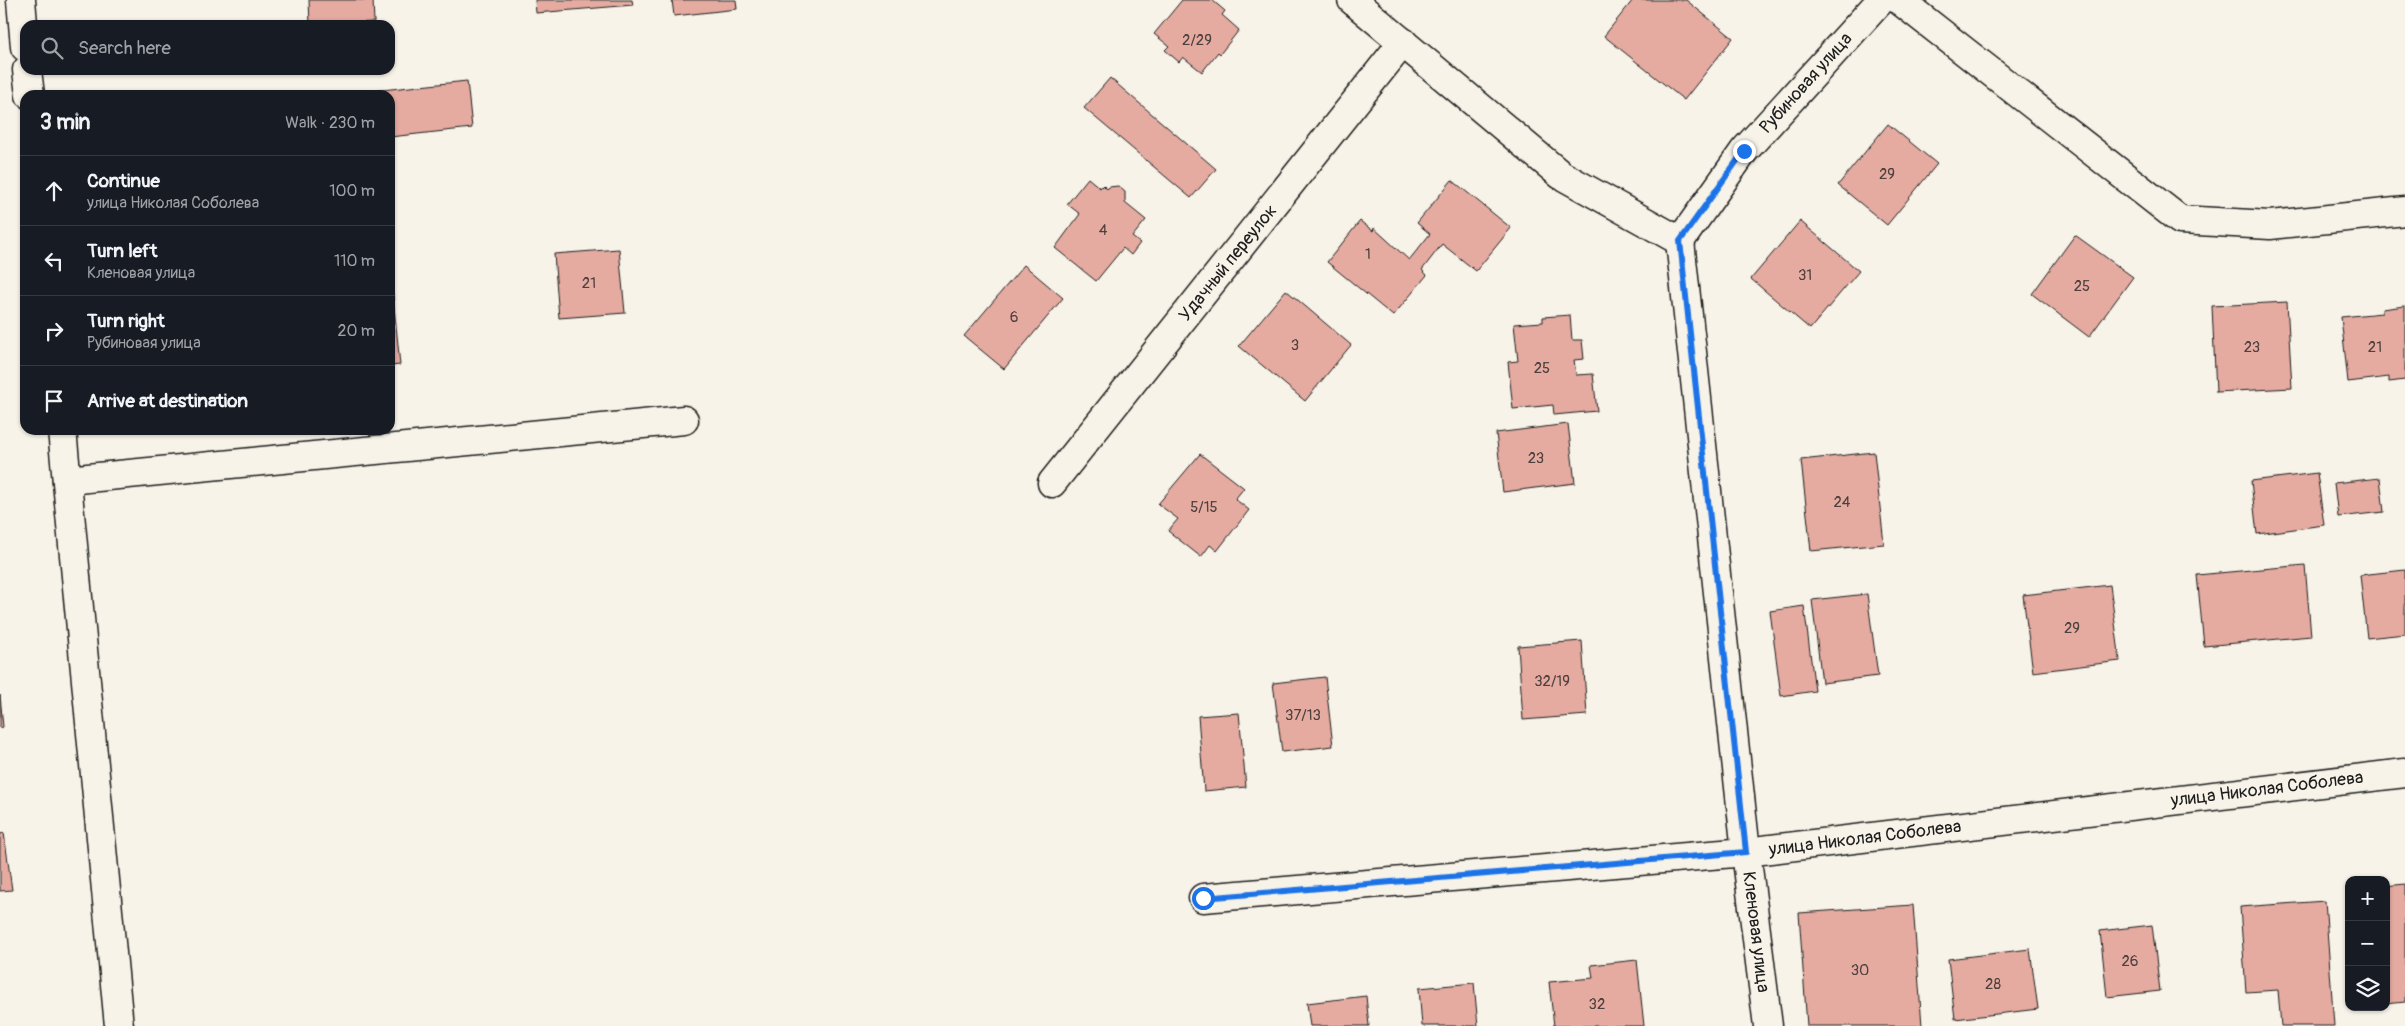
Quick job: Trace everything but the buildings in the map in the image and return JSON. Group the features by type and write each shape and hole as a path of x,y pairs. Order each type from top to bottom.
{"street":[{"path":"20,0 22,20"},
{"path":"1352,0 1561,175 1680,241"},
{"name":"Рубиновая улица","path":"1680,241 1744,151 1881,0"},
{"path":"1899,0 2180,220 2270,225 2405,211"},
{"name":"Удачный переулок","path":"1052,483 1403,42"},
{"path":"28,75 29,90"},
{"name":"Кленовая улица","path":"1680,241 1746,852 1768,1026"},
{"path":"66,480 684,420"},
{"path":"62,435 118,1014"},
{"name":"улица Николая Соболева","path":"1203,898 1746,852 2405,772"}],"route":[{"path":"1203,898 1746,852 1680,241 1744,151"}]}
